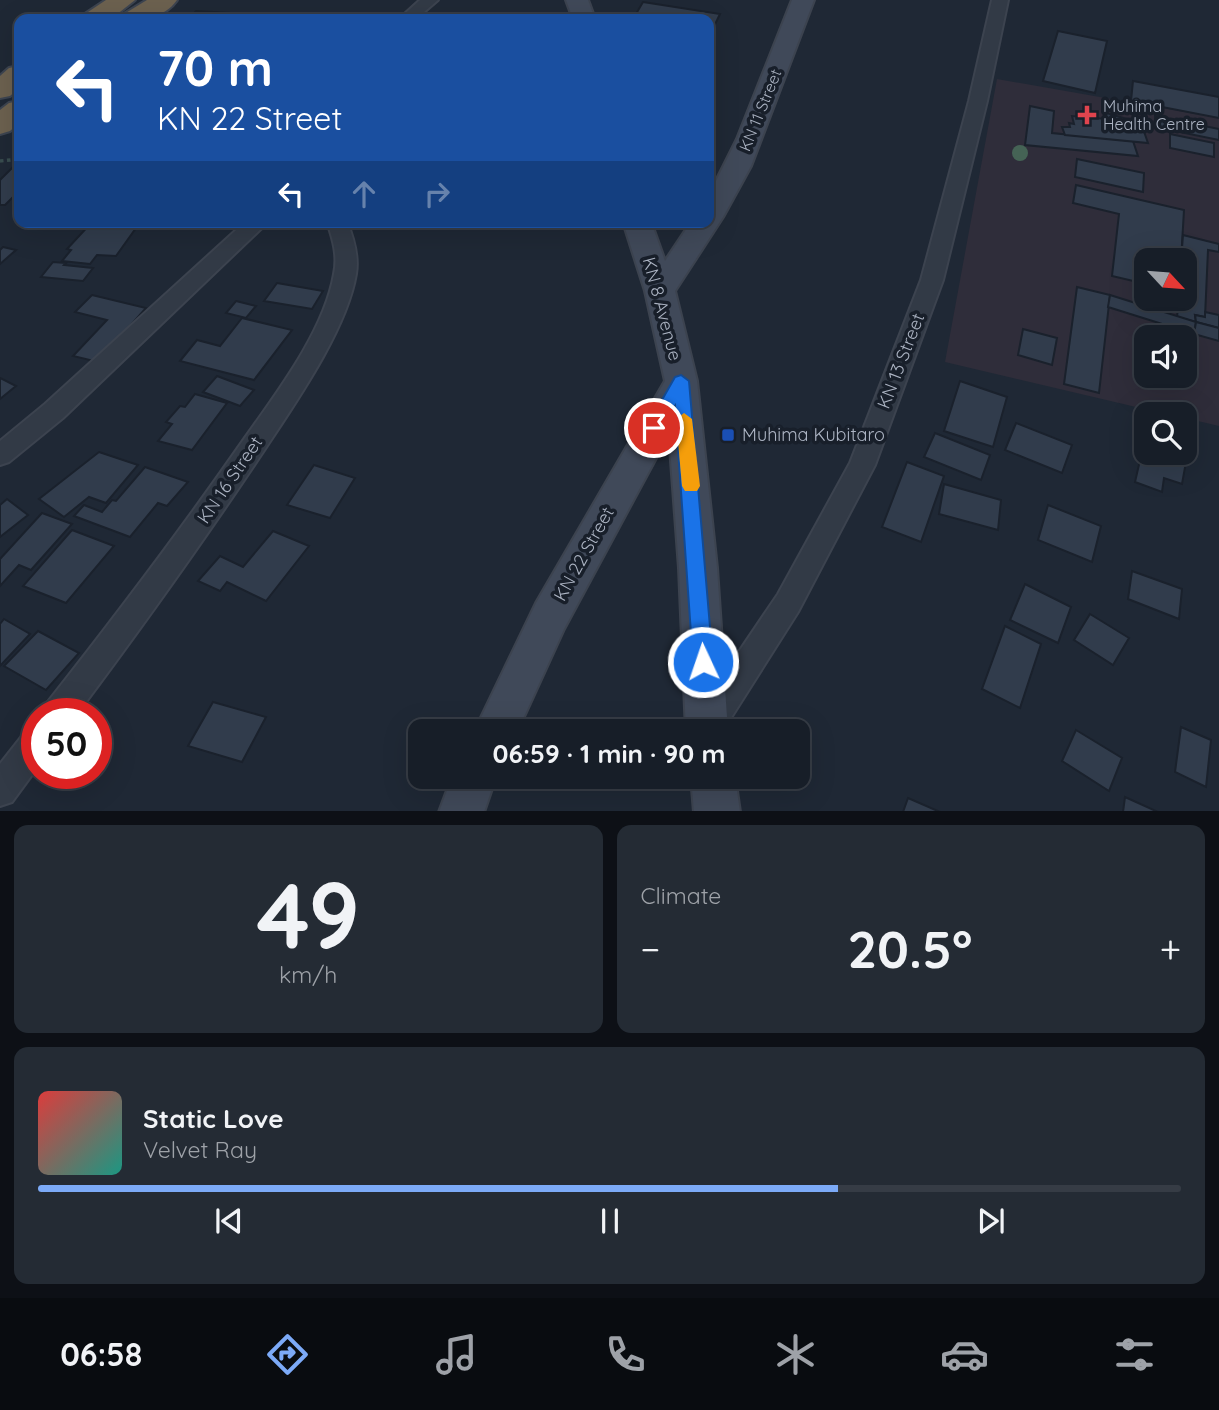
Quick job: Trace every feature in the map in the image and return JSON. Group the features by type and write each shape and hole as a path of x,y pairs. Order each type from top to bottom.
{"highway":[{"path":"102,14 123,0"},
{"path":"142,14 165,0"},
{"path":"0,90 14,78"},
{"path":"0,125 14,113"}],"street":[{"path":"413,14 430,0"},
{"name":"KN 11 Street","path":"714,209 725,191 760,113 803,0"},
{"name":"KN 13 Street","path":"713,719 788,603 862,465 932,280 978,101 1000,0"},
{"path":"0,455 65,402 252,228"},
{"name":"KN 16 Street","path":"70,698 183,550 279,409 328,320 344,283 347,248 339,228"},
{"name":"KN 8 Avenue","path":"639,228 660,290 681,381 698,568 705,719"},
{"path":"660,290 701,228"},
{"name":"KN 22 Street","path":"501,719 550,616 681,381"},
{"path":"0,790 21,763"},
{"path":"461,811 469,789"},
{"path":"714,789 717,811"}],"shaded area":[{"path":"997,79 1219,118 1219,426 1197,421 1197,402 1134,402 1134,407 945,362"}],"building":[{"path":"643,2 720,14 714,27 714,14 636,14"},
{"path":"196,11 248,14 193,14"},
{"path":"1058,31 1107,41 1095,93 1043,81"},
{"path":"1133,81 1219,97 1219,118 1131,101"},
{"path":"1030,106 1054,111 1052,133 1133,141 1138,156 1025,145"},
{"path":"1103,112 1141,123 1148,143 1065,135 1062,127 1070,127 1069,123 1074,124 1072,116 1107,119"},
{"path":"1155,116 1219,129 1219,140 1155,127"},
{"path":"1170,134 1214,143 1214,157 1170,148"},
{"path":"1077,159 1144,173 1143,192 1075,177"},
{"path":"14,167 14,196 5,205 0,205 0,180"},
{"path":"1076,185 1184,210 1182,248 1134,248 1134,281 1112,276 1119,214 1073,203"},
{"path":"86,228 136,228 116,256 97,255 90,264 62,261 71,250 67,249"},
{"path":"1183,235 1219,244 1219,252 1208,250 1205,317 1195,315 1196,322 1177,317 1178,312 1197,312 1197,248 1182,248"},
{"path":"3,247 16,250 0,264 0,250"},
{"path":"53,262 93,268 83,281 41,277"},
{"path":"277,283 323,291 312,309 264,301"},
{"path":"1077,287 1110,295 1099,393 1064,384"},
{"path":"92,295 146,308 98,362 73,356 107,320 75,312"},
{"path":"1110,295 1134,303 1134,312 1164,312 1196,322 1196,325 1165,325 1108,307"},
{"path":"236,301 256,306 246,318 226,313"},
{"path":"1205,312 1219,315 1219,328 1196,322 1195,315 1205,317"},
{"path":"242,318 292,330 254,380 180,361 197,340 220,346"},
{"path":"1196,322 1219,328 1219,341 1197,335"},
{"path":"1023,329 1057,338 1052,365 1018,355"},
{"path":"217,376 254,390 240,406 203,392"},
{"path":"0,378 16,386 0,399"},
{"path":"960,381 1007,397 993,447 944,431"},
{"path":"195,394 227,403 192,450 158,441 172,424 166,422 180,406 185,407"},
{"path":"1016,423 1072,445 1062,473 1005,450"},
{"path":"935,433 990,455 981,480 924,457"},
{"path":"99,452 138,465 106,503 89,497 64,517 39,499"},
{"path":"907,462 944,476 921,542 882,527"},
{"path":"314,465 355,478 330,518 287,505"},
{"path":"1139,465 1185,465 1182,484 1164,478 1162,492 1135,482"},
{"path":"145,467 188,482 167,506 158,503 130,537 74,516 84,505 102,512 112,500 116,501"},
{"path":"944,484 1001,500 998,530 939,514"},
{"path":"7,499 28,515 0,537 0,505"},
{"path":"1048,505 1101,526 1092,562 1038,540"},
{"path":"42,513 72,524 31,570 19,565 0,586 0,559"},
{"path":"72,530 114,546 66,603 23,586"},
{"path":"273,531 309,546 266,601 227,582 220,591 198,581 220,556 243,567"},
{"path":"1132,571 1182,589 1179,619 1128,599"},
{"path":"1025,584 1071,607 1058,643 1010,620"},
{"path":"1090,614 1129,638 1113,665 1074,640"},
{"path":"4,619 30,634 0,666 0,624"},
{"path":"1005,626 1041,644 1020,708 982,689"},
{"path":"38,631 79,653 46,690 4,666"},
{"path":"213,702 266,717 242,762 188,746"},
{"path":"1181,727 1211,740 1206,787 1175,772"},
{"path":"1076,730 1122,758 1109,791 1062,761"},
{"path":"1125,797 1156,811 1123,811"},
{"path":"908,798 938,811 903,811"}],"slow traffic":[{"path":"684,419 691,486"}],"place":[{"name":"Muhima Health Centre","path":"1087,115"},
{"name":"Muhima Kubitaro","path":"728,435"}],"route":[{"path":"654,428 681,381 698,568 703,662"}]}
